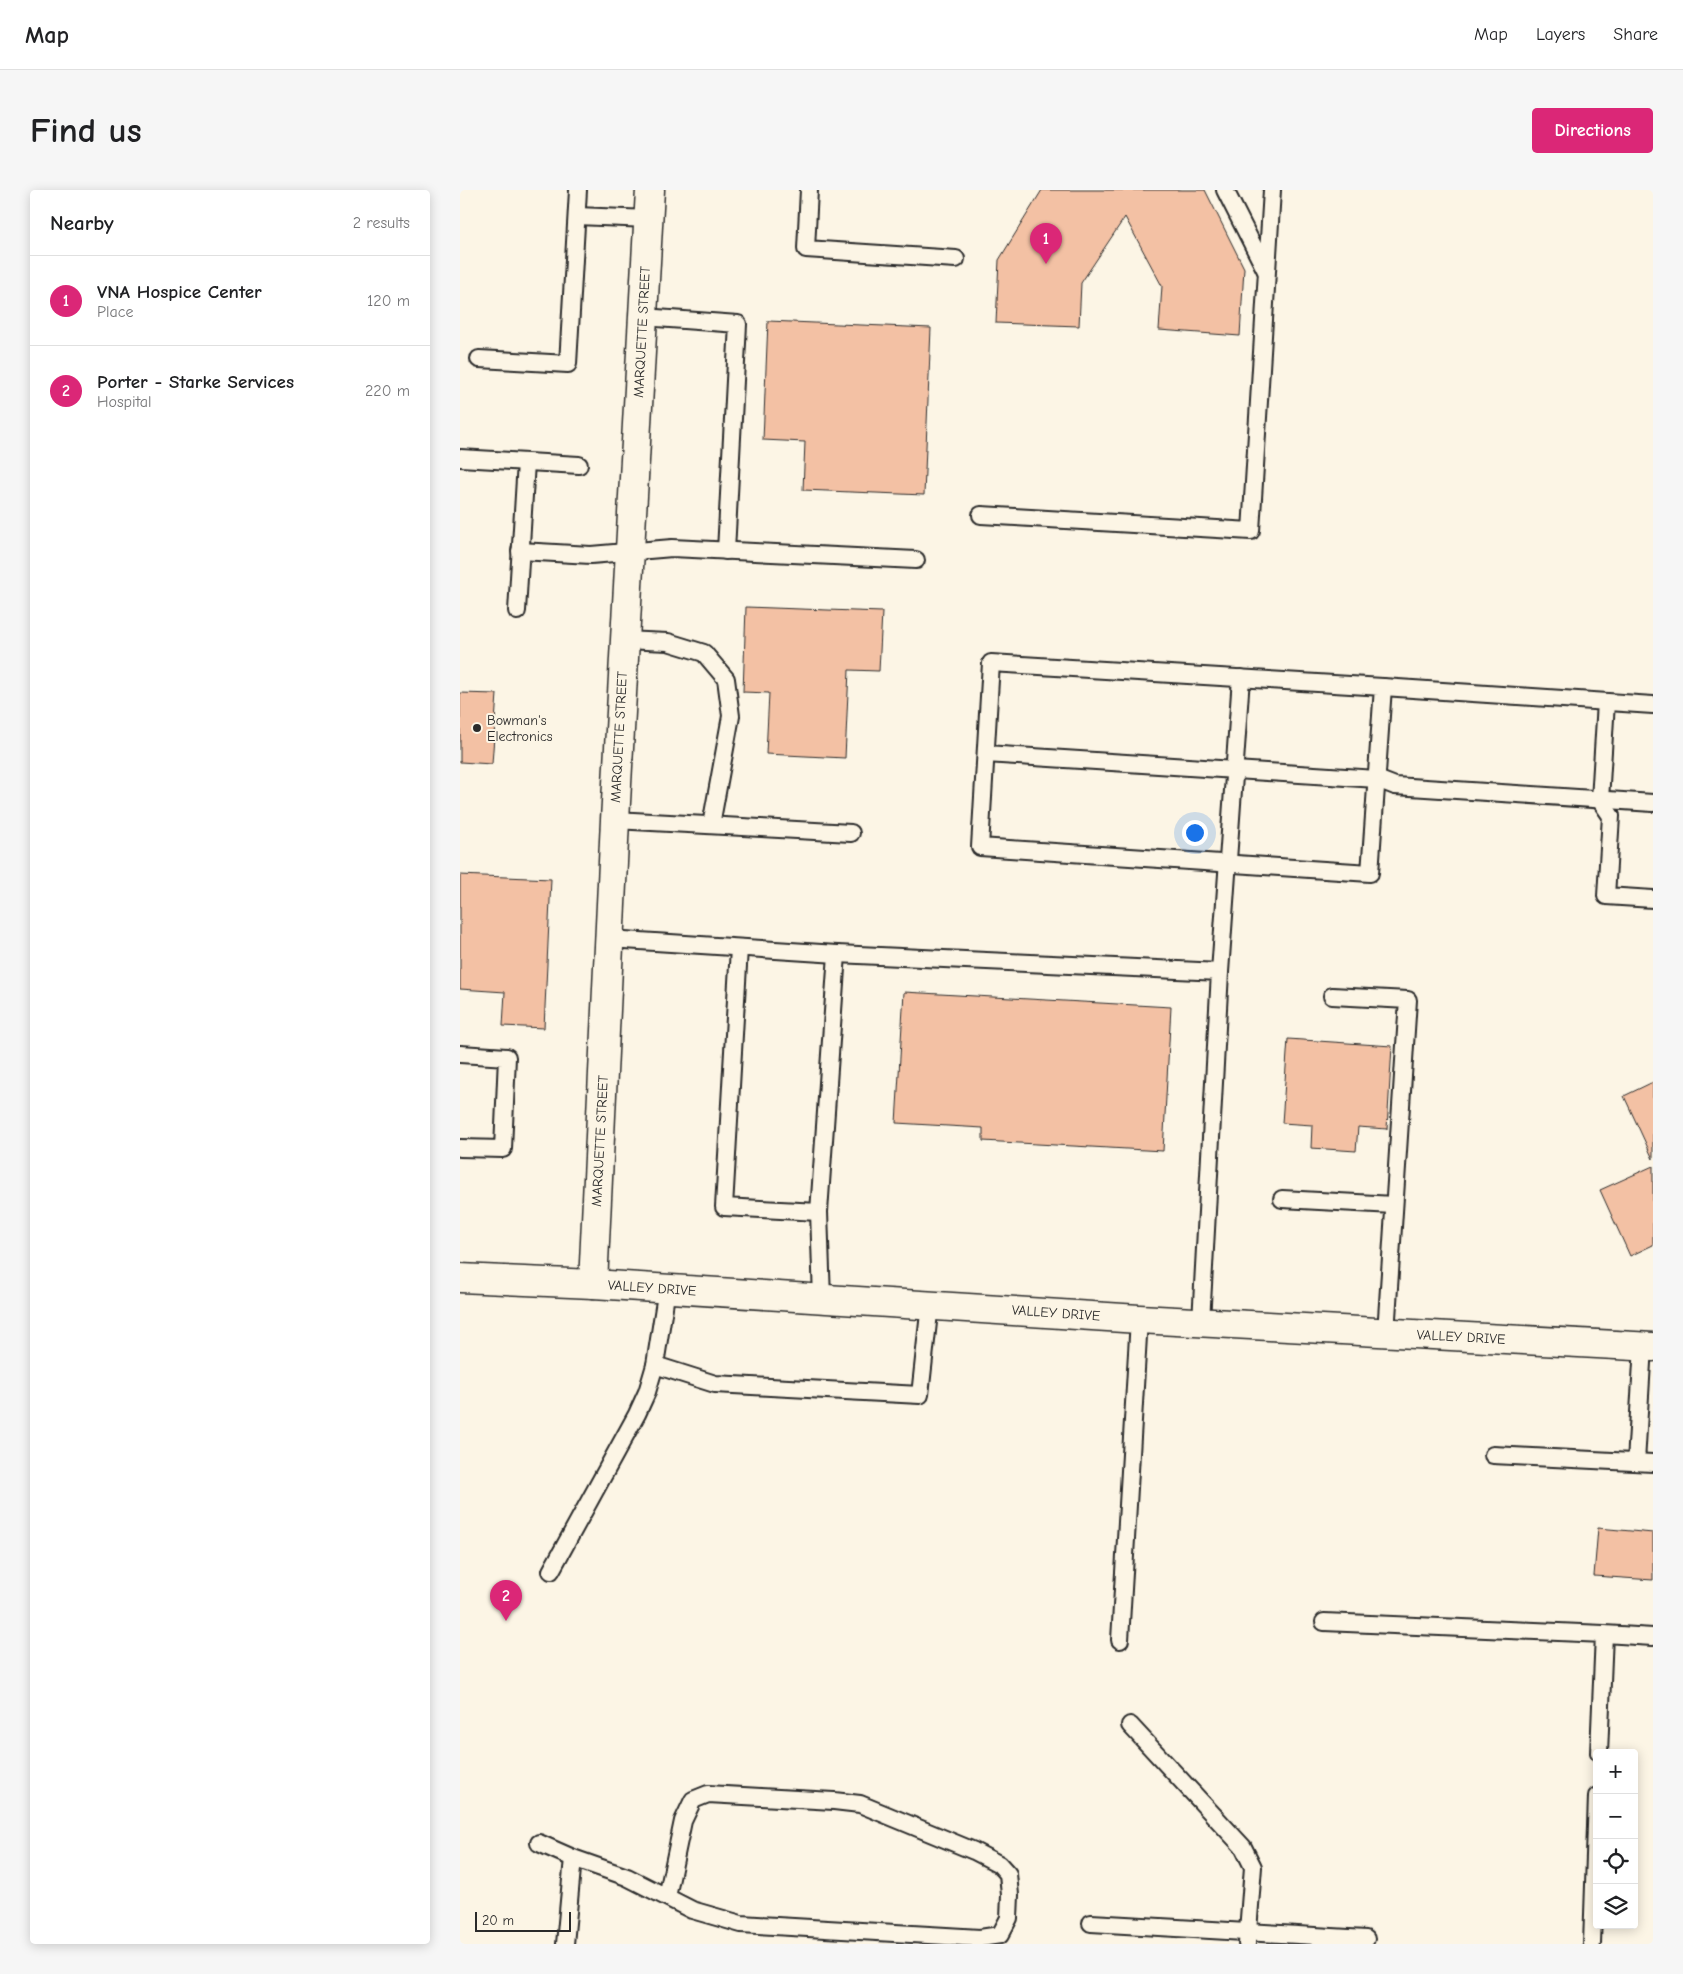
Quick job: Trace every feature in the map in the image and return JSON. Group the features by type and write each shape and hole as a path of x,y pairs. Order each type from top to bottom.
{"street":[{"name":"MARQUETTE STREET","path":"593,1284 624,640 650,190"},
{"name":"VALLEY DRIVE","path":"460,1278 667,1288 1139,1319 1648,1347"}],"lane":[{"path":"479,359 568,364 578,190"},
{"path":"809,190 806,249 956,259"},
{"path":"1225,190 1267,273"},
{"path":"981,515 1251,531 1272,190"},
{"path":"577,216 648,219"},
{"path":"643,317 738,324 726,551"},
{"path":"460,458 579,466"},
{"path":"517,611 526,462"},
{"path":"520,551 591,555 672,548 916,560"},
{"path":"624,640 668,642 704,653 726,679 731,716 711,826"},
{"path":"1383,687 1370,873 980,847 992,663 1383,687 1653,705"},
{"path":"1201,1322 1220,972 1241,678"},
{"path":"1606,702 1600,800 1611,816 1606,896 1653,899"},
{"path":"986,754 1377,779 1395,786 1653,803"},
{"path":"615,820 851,833"},
{"path":"609,939 837,954 1220,972"},
{"path":"738,948 724,1207 820,1212"},
{"path":"822,1299 820,1212 837,954"},
{"path":"1332,996 1408,1000 1386,1333"},
{"path":"460,1054 507,1057 503,1149 460,1148"},
{"path":"1282,1199 1394,1205"},
{"path":"551,1571 647,1392 655,1365 667,1288"},
{"path":"655,1365 715,1384 920,1395 930,1304"},
{"path":"1120,1640 1139,1319"},
{"path":"1636,1462 1648,1347"},
{"path":"1493,1455 1653,1463"},
{"path":"1324,1622 1653,1637"},
{"path":"1599,1749 1604,1634"},
{"path":"1130,1725 1243,1847 1253,1866 1247,1939"},
{"path":"539,1843 573,1858 627,1877 692,1910 741,1924 980,1938 1000,1935 1009,1918 1010,1895 1008,1874 999,1864 974,1851 860,1804 708,1794 693,1800 683,1821 667,1897"},
{"path":"1592,1944 1596,1839"},
{"path":"565,1944 573,1858"},
{"path":"1091,1923 1247,1939 1366,1939"}],"building":[{"path":"1042,190 1205,190 1244,268 1240,336 1159,330 1162,286 1125,217 1081,283 1079,326 996,323 999,260"},
{"path":"768,321 931,328 924,495 803,490 805,442 763,440"},
{"path":"746,607 882,612 879,671 849,670 845,758 766,754 769,693 743,692"},
{"name":"Bowman's Electronics","path":"460,693 497,694 492,764 460,762"},
{"path":"460,875 551,879 544,1028 503,1026 505,992 460,989"},
{"path":"904,992 1171,1007 1163,1151 983,1141 983,1128 896,1123"},
{"path":"1288,1039 1392,1046 1387,1129 1358,1127 1356,1151 1311,1148 1312,1125 1282,1123"},
{"path":"1653,1082 1653,1159 1624,1096"},
{"path":"1653,1166 1653,1245 1630,1256 1600,1190"},
{"path":"1598,1528 1653,1533 1653,1580 1594,1576"}],"place":[{"name":"VNA Hospice Center","path":"1046,264"},
{"name":"Bowman's Electronics","path":"477,728"},
{"name":"Porter - Starke Services","path":"506,1621"}]}
